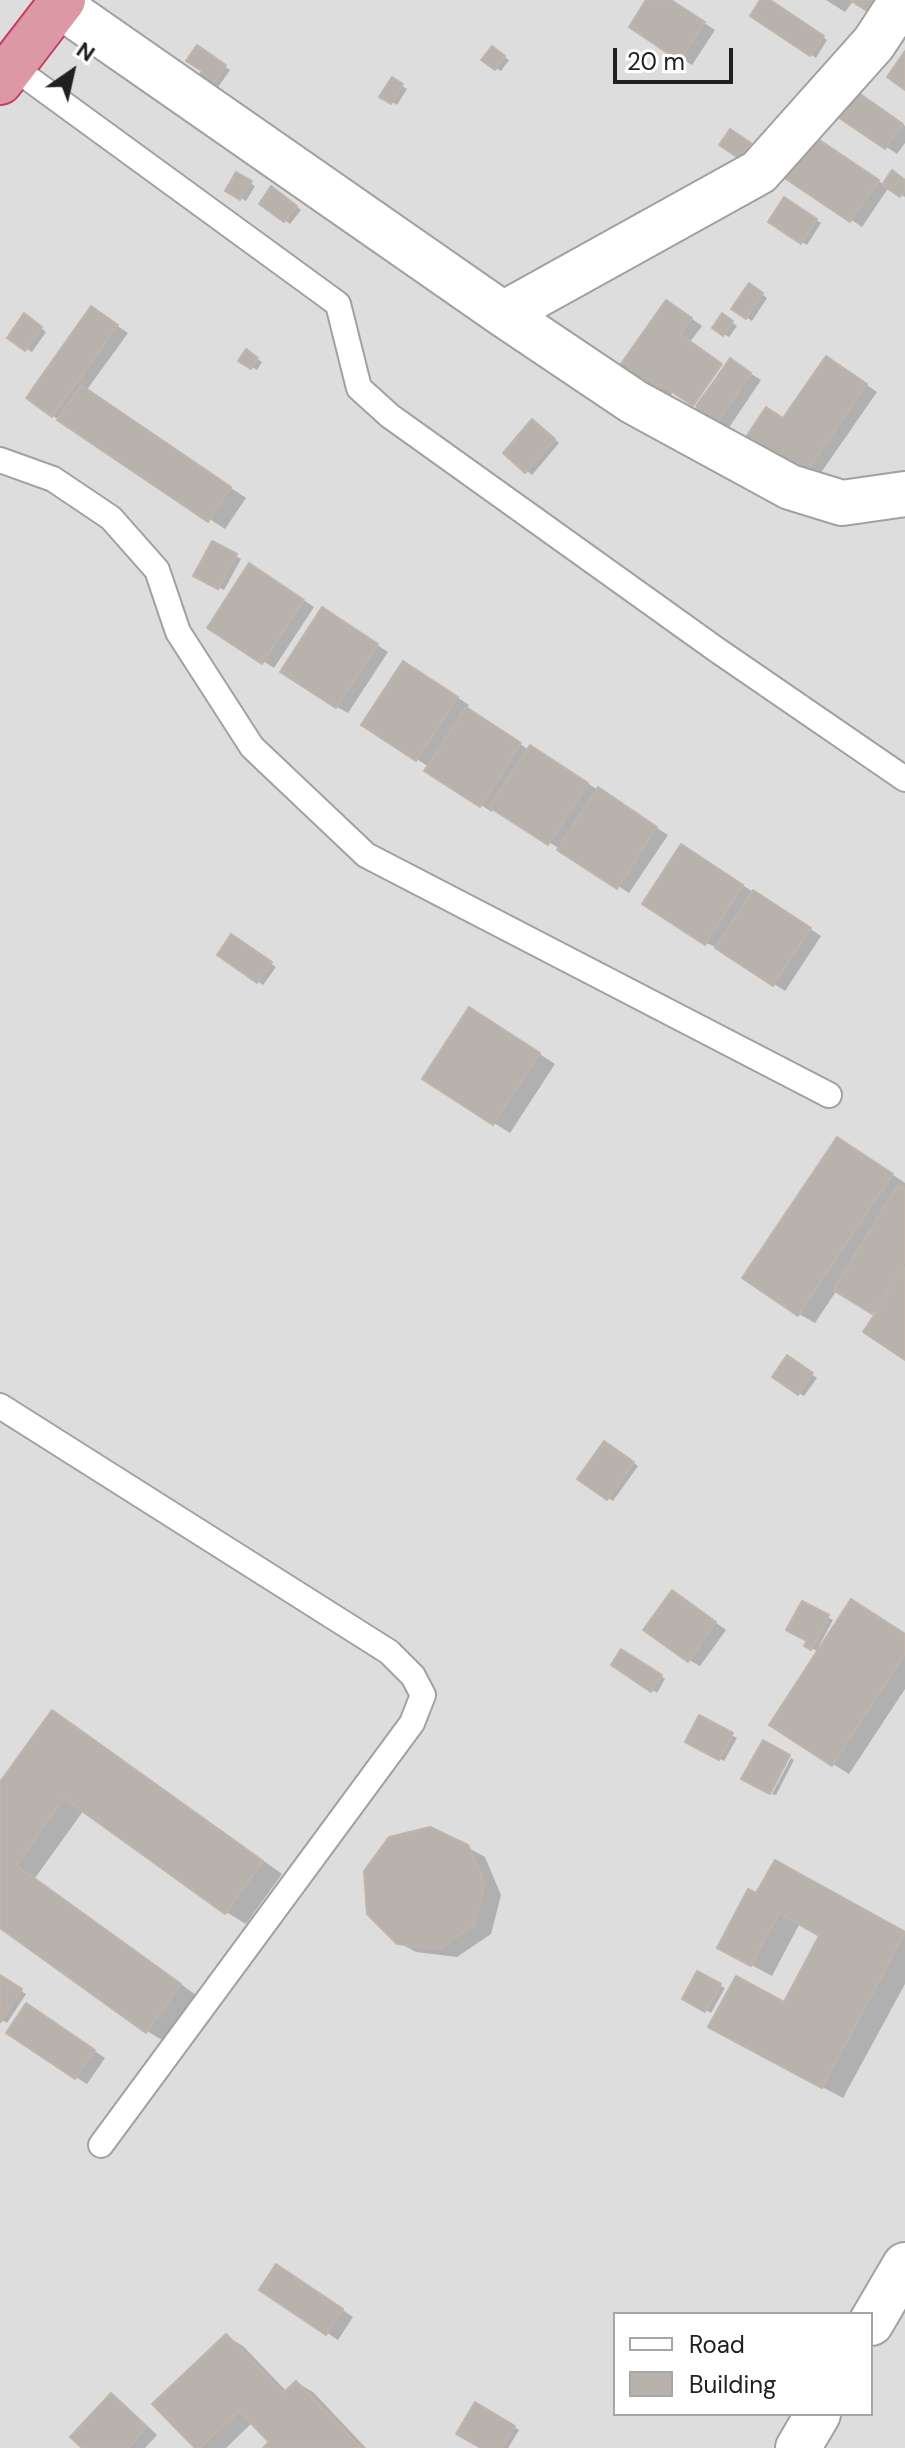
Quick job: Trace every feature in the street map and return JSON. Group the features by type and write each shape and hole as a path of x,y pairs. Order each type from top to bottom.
{"highway":[{"path":"7,74 61,2"}],"street":[{"path":"503,314 759,172 874,43 902,0"},
{"path":"61,2 503,314 634,402 790,487 842,503 905,494"},
{"path":"873,2320 905,2265"},
{"path":"798,2448 817,2416"}],"lane":[{"path":"7,74 338,304 359,388 390,416 717,650 905,779"},
{"path":"0,460 53,479 111,518 157,570 178,632 252,747 366,855 829,1095"},
{"path":"0,1406 389,1652 413,1676 423,1695 412,1723 101,2145"}],"shaded area":[{"path":"0,0 905,0 905,2448 0,2448"}],"building":[{"path":"646,0 671,0 705,22 679,61 629,27"},
{"path":"760,0 770,0 824,36 810,56 750,16"},
{"path":"850,0 879,0 870,13"},
{"path":"197,45 226,65 208,92 194,83 202,71 186,61"},
{"path":"492,46 505,56 495,70 481,60"},
{"path":"905,51 905,90 887,77"},
{"path":"392,77 403,84 391,104 379,97"},
{"path":"853,89 903,124 885,149 835,115"},
{"path":"730,129 751,143 740,159 719,145"},
{"path":"812,135 879,180 850,222 783,177"},
{"path":"892,170 905,180 905,190 900,197 882,185"},
{"path":"236,172 252,181 240,200 225,191"},
{"path":"271,186 297,206 284,222 259,204"},
{"path":"784,197 817,219 801,244 768,222"},
{"path":"749,283 763,293 746,319 731,309"},
{"path":"666,300 692,318 680,334 722,364 693,406 662,385 654,397 616,371"},
{"path":"91,306 118,325 52,417 26,398"},
{"path":"24,313 42,327 25,351 7,338"},
{"path":"722,313 733,321 723,336 712,328"},
{"path":"246,349 258,358 251,369 238,361"},
{"path":"826,356 867,384 799,482 742,443 766,407 783,418"},
{"path":"730,358 751,373 706,439 685,425"},
{"path":"81,385 231,487 208,522 57,420"},
{"path":"532,419 555,439 525,473 503,453"},
{"path":"212,541 237,554 218,589 193,576"},
{"path":"249,563 304,600 262,664 207,628"},
{"path":"322,607 378,644 336,708 280,672"},
{"path":"403,661 458,697 416,761 361,725"},
{"path":"466,707 521,743 480,807 424,771"},
{"path":"530,745 588,783 548,845 489,807"},
{"path":"598,787 657,827 617,889 557,850"},
{"path":"681,844 743,885 705,945 642,904"},
{"path":"753,890 811,928 773,986 715,948"},
{"path":"231,934 272,962 257,983 217,955"},
{"path":"469,1007 540,1053 493,1125 422,1079"},
{"path":"837,1137 893,1174 798,1316 742,1278"},
{"path":"898,1185 905,1189 905,1261 872,1314 833,1290"},
{"path":"905,1268 905,1360 863,1332"},
{"path":"787,1355 813,1373 798,1395 772,1377"},
{"path":"604,1441 634,1462 607,1500 577,1479"},
{"path":"672,1590 716,1622 688,1662 643,1630"},
{"path":"851,1599 905,1634 905,1654 832,1766 769,1725"},
{"path":"802,1601 829,1615 811,1650 804,1646 807,1641 786,1630"},
{"path":"621,1649 662,1675 651,1692 611,1665"},
{"path":"52,1710 263,1861 225,1914 64,1798 16,1865 181,1984 146,2033 0,1928 0,1782"},
{"path":"699,1715 733,1733 719,1760 685,1742"},
{"path":"763,1740 790,1755 770,1794 741,1779"},
{"path":"430,1827 468,1845 485,1884 474,1925 439,1949 397,1944 367,1914 364,1871 389,1837"},
{"path":"775,1860 905,1932 822,2088 708,2027 736,1976 784,2002 819,1936 779,1913 751,1966 717,1948 748,1889 756,1893"},
{"path":"697,1971 721,1984 705,2012 682,1999"},
{"path":"0,1975 22,1989 1,2022 0,2022"},
{"path":"26,2003 95,2050 75,2079 6,2033"},
{"path":"276,2264 343,2309 326,2335 259,2290"},
{"path":"226,2334 283,2393 296,2381 361,2448 263,2448 269,2442 239,2411 200,2448 195,2448 152,2404"},
{"path":"111,2393 147,2427 128,2448 82,2448 70,2437"},
{"path":"475,2402 515,2426 502,2448 481,2448 456,2434"}]}
